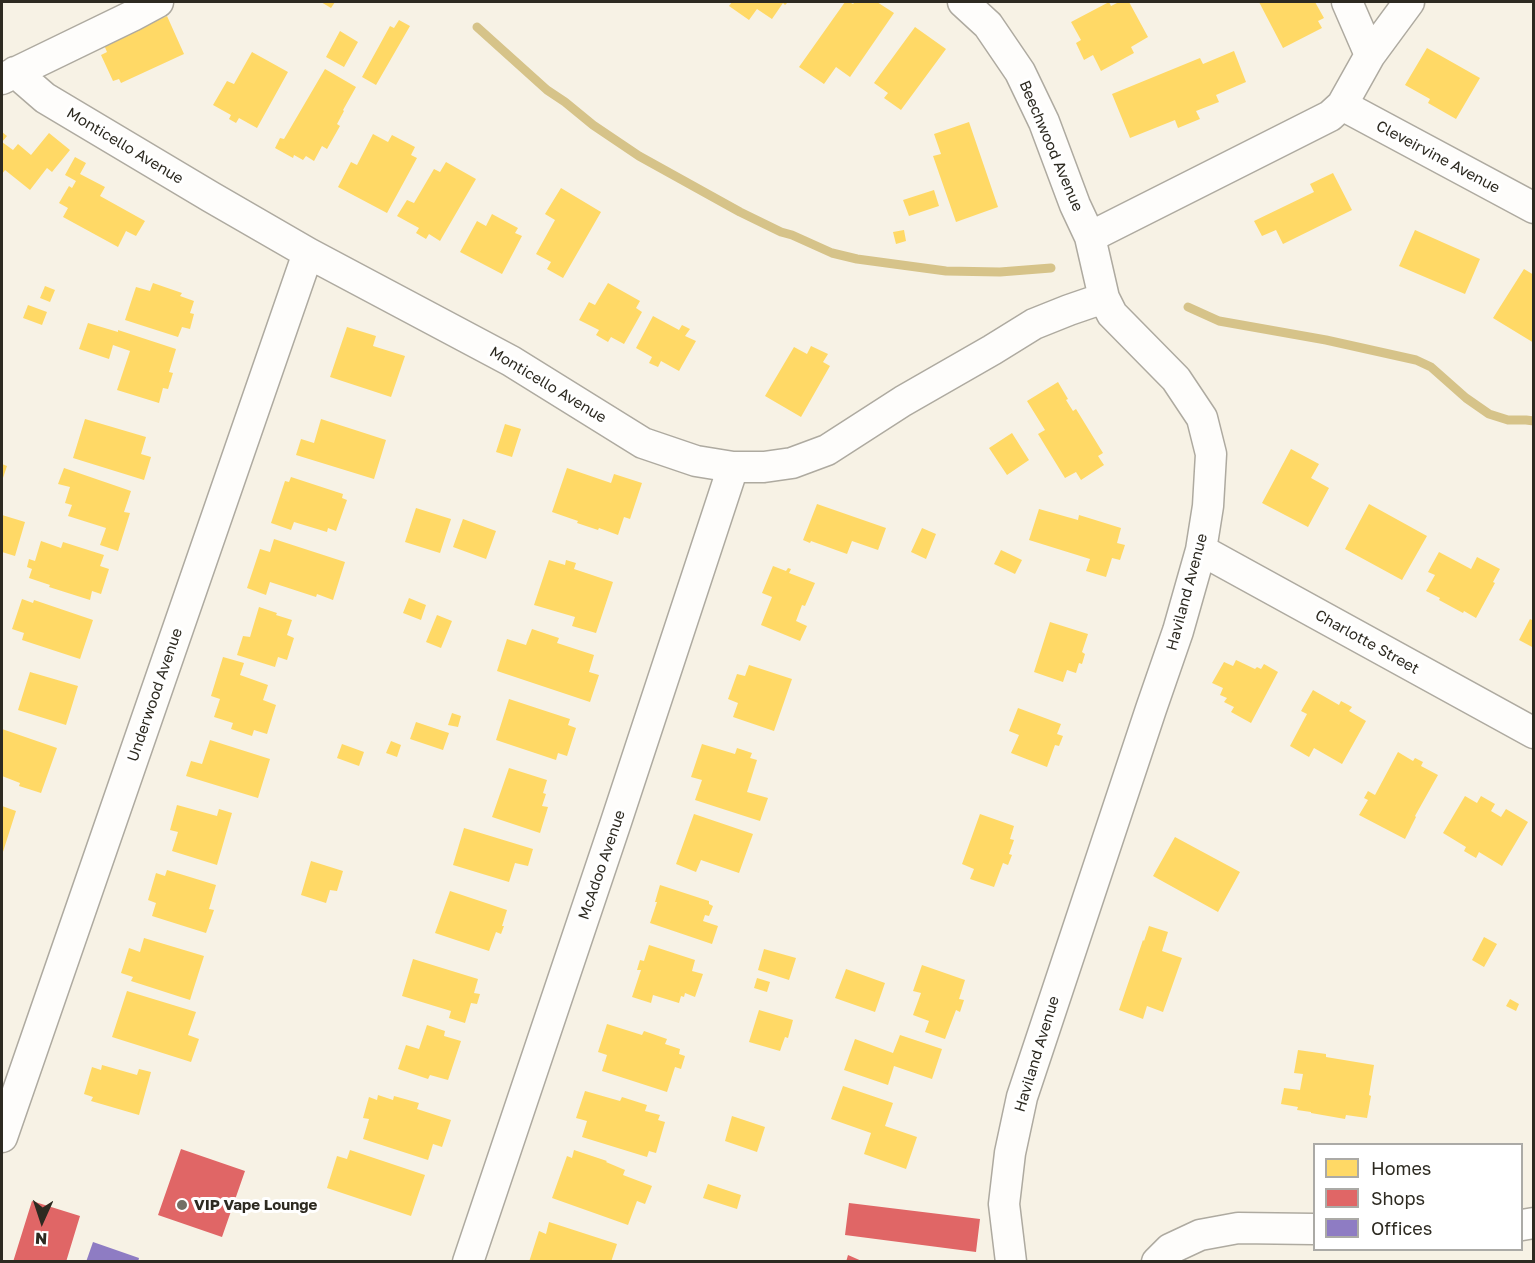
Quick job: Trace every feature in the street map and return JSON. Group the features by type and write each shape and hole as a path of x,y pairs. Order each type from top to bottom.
{"street":[{"path":"8,75 158,2"},
{"name":"Beechwood Avenue","path":"963,2 988,25 1020,72 1044,122 1075,205 1090,237"},
{"path":"1347,2 1370,55"},
{"path":"1090,237 1330,116 1342,105 1370,55 1409,2"},
{"name":"Monticello Avenue","path":"8,75 308,253 511,362 643,443 696,461 732,467 764,467 792,463 827,450 903,401 1034,324 1104,298"},
{"name":"Cleveirvine Avenue","path":"1342,105 1533,208"},
{"name":"Haviland Avenue","path":"1011,1262 1004,1203 1010,1153 1022,1097 1178,631 1201,550 1208,506 1211,454 1202,418 1176,379 1112,314 1104,298 1090,237"},
{"name":"Underwood Avenue","path":"2,1137 308,253"},
{"name":"McAdoo Avenue","path":"468,1262 619,814 732,467"},
{"name":"Charlotte Street","path":"1201,550 1533,733"},
{"path":"1157,1262 1170,1249 1200,1235 1238,1228 1313,1229"}],"building: Homes":[{"path":"321,2 335,2 331,8"},
{"path":"732,2 788,2 785,5 783,3 772,19 757,9 749,20 729,6"},
{"path":"845,2 853,4 855,2 877,2 894,13 850,77 836,67 824,84 799,67"},
{"path":"1109,2 1111,6 1119,2 1129,2 1148,37 1131,47 1134,53 1101,71 1093,55 1084,60 1076,43 1081,40 1071,22"},
{"path":"1259,2 1315,2 1324,18 1318,21 1322,28 1283,48"},
{"path":"167,16 184,54 121,83 119,79 113,81 101,55 107,52 104,45"},
{"path":"399,20 410,26 376,85 362,77 390,26 394,28"},
{"path":"915,27 946,49 901,110 884,98 888,93 874,83"},
{"path":"340,31 358,42 344,67 326,57"},
{"path":"1427,48 1480,78 1456,119 1428,103 1430,99 1405,85"},
{"path":"1234,51 1246,82 1216,95 1219,102 1196,111 1200,119 1178,128 1175,120 1130,138 1112,94 1200,58 1203,64"},
{"path":"252,52 288,72 257,128 239,118 236,123 229,119 231,115 213,105 227,81 234,84"},
{"path":"325,69 356,87 337,124 340,126 327,149 322,146 314,161 306,156 303,160 294,155 293,158 275,148 280,138 284,139"},
{"path":"969,122 998,207 956,222 933,156 941,154 934,134"},
{"path":"2,132 7,136 2,142"},
{"path":"49,133 70,150 52,172 47,168 30,190 5,170 2,174 2,142 13,150 18,144 31,155"},
{"path":"373,134 388,142 392,135 415,147 411,155 417,158 387,213 338,187 351,162 357,165"},
{"path":"75,157 86,163 80,174 105,187 100,196 145,221 136,236 126,231 118,247 63,217 68,208 59,203 69,186 72,188 76,181 65,175"},
{"path":"446,162 476,179 440,241 429,234 426,239 416,233 419,228 397,216 407,200 414,203 434,169 440,172"},
{"path":"1333,173 1352,210 1283,244 1276,230 1262,236 1254,221 1314,192 1310,184"},
{"path":"561,188 601,212 563,278 547,269 551,262 536,254 555,220 545,214"},
{"path":"934,190 939,206 909,216 903,200"},
{"path":"492,214 518,228 515,233 522,236 502,274 460,252 477,221 486,226"},
{"path":"904,230 906,241 896,244 893,232"},
{"path":"1415,230 1480,259 1465,294 1399,266"},
{"path":"1524,269 1534,275 1534,343 1493,318"},
{"path":"153,283 182,293 180,296 194,301 190,313 194,314 190,329 182,327 178,337 125,320 136,287 150,291"},
{"path":"608,283 640,301 636,308 642,312 624,344 611,337 608,342 596,335 599,330 579,320 589,302 595,305"},
{"path":"45,286 55,290 50,302 40,298"},
{"path":"28,305 47,312 42,325 23,318"},
{"path":"653,316 679,330 682,325 690,329 685,336 696,341 679,371 661,361 658,367 649,363 652,357 636,348"},
{"path":"88,323 176,349 169,372 173,373 168,389 163,388 159,403 117,390 130,351 113,345 109,359 79,349"},
{"path":"347,327 376,336 373,346 405,356 391,397 330,377"},
{"path":"811,346 828,354 823,362 830,366 801,417 765,396 794,347 807,354"},
{"path":"1058,382 1068,399 1066,400 1073,411 1076,409 1103,453 1098,456 1104,465 1081,480 1076,472 1065,478 1038,434 1045,430 1027,401"},
{"path":"85,419 146,437 141,454 151,457 144,480 73,458"},
{"path":"321,419 386,440 374,479 296,455 301,439 314,443"},
{"path":"505,424 521,429 512,457 496,452"},
{"path":"1012,433 1029,460 1007,475 989,448"},
{"path":"1291,449 1319,464 1311,478 1329,488 1308,527 1262,503"},
{"path":"2,464 7,466 2,481"},
{"path":"64,468 131,491 124,512 130,513 118,551 100,545 106,528 68,516 72,505 65,503 70,487 58,484"},
{"path":"567,468 611,483 614,474 642,483 630,519 624,517 618,535 577,523 578,521 552,512"},
{"path":"291,477 343,494 342,498 347,500 336,531 328,528 327,532 294,522 291,530 271,523 285,481 289,482"},
{"path":"817,504 886,528 878,550 852,541 847,554 803,540"},
{"path":"1369,504 1427,536 1402,580 1345,549"},
{"path":"416,508 451,519 440,553 405,542"},
{"path":"1039,509 1078,520 1079,515 1121,528 1117,543 1125,545 1120,560 1112,558 1106,577 1086,571 1090,559 1029,540"},
{"path":"2,515 25,522 15,556 2,552"},
{"path":"463,519 496,531 486,559 453,547"},
{"path":"922,528 936,534 926,559 911,552"},
{"path":"274,539 345,562 333,600 270,582 266,595 247,588 260,549 270,552"},
{"path":"41,541 61,548 63,542 104,555 100,566 109,569 101,594 92,591 90,600 29,578 32,569 27,567 29,559 35,561"},
{"path":"1001,550 1022,560 1015,574 994,564"},
{"path":"1439,552 1471,569 1477,557 1500,569 1476,618 1426,591 1435,575 1428,572"},
{"path":"549,560 565,565 566,560 576,563 574,569 613,582 596,633 572,626 575,617 534,605"},
{"path":"773,566 786,571 788,568 791,569 789,573 815,583 796,621 807,626 800,641 761,625 772,597 762,593"},
{"path":"409,598 426,605 421,620 403,613"},
{"path":"22,599 33,603 34,600 93,620 80,659 22,640 24,633 12,629"},
{"path":"259,607 292,620 287,635 294,638 287,660 278,657 275,667 237,655 243,636 250,637"},
{"path":"437,615 452,621 441,648 426,642"},
{"path":"1530,619 1534,621 1534,648 1519,640"},
{"path":"1050,622 1088,634 1082,652 1085,654 1082,664 1079,663 1076,673 1067,670 1063,682 1034,672"},
{"path":"532,629 559,638 557,643 594,655 589,672 599,675 590,702 497,671 507,639 526,645"},
{"path":"223,657 244,663 240,675 268,685 263,700 276,705 267,734 254,730 252,736 231,729 233,723 214,717 220,699 211,696"},
{"path":"1236,660 1255,669 1257,667 1261,669 1264,664 1278,672 1251,723 1231,712 1234,707 1224,702 1227,698 1220,695 1223,688 1212,683 1224,662 1233,666"},
{"path":"749,665 792,679 774,731 733,717 738,703 728,699 737,674 745,676"},
{"path":"30,672 78,686 66,725 18,710"},
{"path":"1313,690 1339,705 1341,701 1352,707 1349,711 1366,721 1342,764 1314,748 1309,757 1290,746 1307,714 1301,711"},
{"path":"509,699 570,719 568,725 576,728 567,756 558,753 556,760 496,740"},
{"path":"1018,708 1061,724 1057,734 1063,736 1059,746 1055,745 1047,767 1011,753 1019,735 1009,731"},
{"path":"452,713 461,716 458,727 448,725"},
{"path":"416,722 449,733 443,750 410,739"},
{"path":"2,729 57,748 41,793 19,786 20,783 2,776"},
{"path":"210,740 270,759 258,798 186,776 191,761 202,764"},
{"path":"391,741 401,745 397,757 386,753"},
{"path":"342,744 364,752 359,766 337,758"},
{"path":"702,744 735,754 737,748 752,753 750,758 757,760 747,792 768,798 760,821 695,800 702,780 691,777"},
{"path":"1398,752 1413,761 1415,758 1423,762 1421,766 1438,775 1405,839 1359,815 1368,800 1364,798 1368,791 1375,795"},
{"path":"509,768 547,780 542,806 548,807 540,833 492,817"},
{"path":"1465,796 1477,803 1481,796 1495,804 1491,811 1501,817 1506,809 1528,822 1502,866 1479,852 1476,858 1464,851 1466,847 1443,833"},
{"path":"177,805 217,816 219,809 232,813 217,865 172,851 178,832 170,830"},
{"path":"2,806 16,811 2,855"},
{"path":"694,814 753,834 739,873 701,860 696,872 676,864"},
{"path":"980,814 1014,826 1010,839 1014,840 1009,854 1012,855 1008,865 1003,863 994,887 970,879 974,869 962,864"},
{"path":"464,828 533,849 528,866 515,863 509,882 453,865"},
{"path":"1175,837 1240,872 1218,912 1153,876"},
{"path":"311,861 343,871 337,891 330,890 326,903 301,895"},
{"path":"167,870 216,885 209,909 214,910 206,933 152,916 156,903 148,900 156,873 165,876"},
{"path":"660,885 709,901 709,904 713,906 709,916 705,915 703,921 718,926 712,944 650,923"},
{"path":"450,891 507,910 501,934 496,932 489,951 435,933"},
{"path":"1149,926 1168,932 1162,951 1182,958 1163,1012 1147,1006 1143,1019 1119,1010"},
{"path":"1484,937 1497,944 1484,967 1472,960"},
{"path":"144,938 204,956 190,1000 131,981 133,977 121,973 129,948 140,952"},
{"path":"649,945 695,960 692,971 703,974 695,997 685,993 684,997 681,996 679,1003 653,995 651,1003 632,997 641,970 637,970 640,960 644,961"},
{"path":"764,949 796,958 789,980 758,970"},
{"path":"413,959 478,979 474,993 480,994 477,1004 471,1003 465,1023 449,1018 451,1011 402,996"},
{"path":"922,965 965,980 959,999 964,1000 960,1012 956,1010 945,1039 925,1032 929,1021 913,1015 921,993 913,991"},
{"path":"846,969 885,983 875,1012 835,998"},
{"path":"757,978 770,982 767,992 754,988"},
{"path":"127,991 196,1012 188,1035 199,1039 191,1062 112,1037"},
{"path":"1510,999 1519,1004 1516,1011 1506,1006"},
{"path":"759,1010 793,1020 788,1038 785,1037 780,1051 749,1042"},
{"path":"607,1024 642,1035 644,1031 667,1039 665,1044 680,1049 679,1054 685,1056 681,1069 675,1067 667,1092 602,1071 607,1055 598,1052"},
{"path":"427,1025 445,1031 444,1036 461,1041 448,1080 430,1075 428,1079 398,1069 406,1045 419,1049"},
{"path":"900,1035 942,1049 932,1079 894,1066 888,1085 844,1070 855,1039 893,1053"},
{"path":"1298,1050 1374,1065 1367,1118 1346,1115 1345,1119 1297,1110 1298,1107 1281,1104 1284,1088 1300,1090 1303,1074 1294,1073"},
{"path":"102,1065 137,1075 139,1069 151,1072 139,1115 91,1101 93,1097 84,1094 92,1067 101,1070"},
{"path":"843,1086 893,1103 885,1126 917,1137 906,1169 864,1154 871,1133 831,1119"},
{"path":"585,1091 620,1101 622,1097 647,1105 645,1111 660,1115 658,1120 665,1122 656,1153 649,1151 647,1157 582,1137 587,1121 576,1118"},
{"path":"378,1095 393,1100 394,1096 419,1103 417,1109 451,1120 442,1147 433,1144 428,1160 363,1139 369,1119 363,1118 369,1097 377,1100"},
{"path":"732,1116 765,1127 757,1152 725,1141"},
{"path":"350,1150 425,1175 411,1216 327,1188 337,1156 347,1159"},
{"path":"574,1150 607,1161 625,1170 623,1175 652,1186 645,1204 637,1201 628,1225 552,1198 567,1156 572,1158"},
{"path":"708,1184 741,1195 737,1209 703,1198"},
{"path":"549,1222 617,1244 611,1262 529,1262 539,1231 546,1234"}],"building: Shops":[{"path":"181,1149 245,1171 222,1237 158,1215"},
{"path":"32,1201 80,1216 66,1262 13,1262"},
{"path":"849,1203 980,1219 976,1252 845,1235"},
{"path":"848,1255 864,1262 846,1262"}],"building: Offices":[{"path":"93,1242 139,1258 138,1262 86,1262"}],"waterway":[{"path":"477,27 547,90 593,125 639,156 781,232 832,253 857,259 946,271 1000,272 1051,268"},
{"path":"1188,307 1219,321 1326,340 1416,360 1431,367 1466,398 1489,414 1508,420 1534,421"}],"place":[{"name":"VIP Vape Lounge","path":"182,1205"}]}
